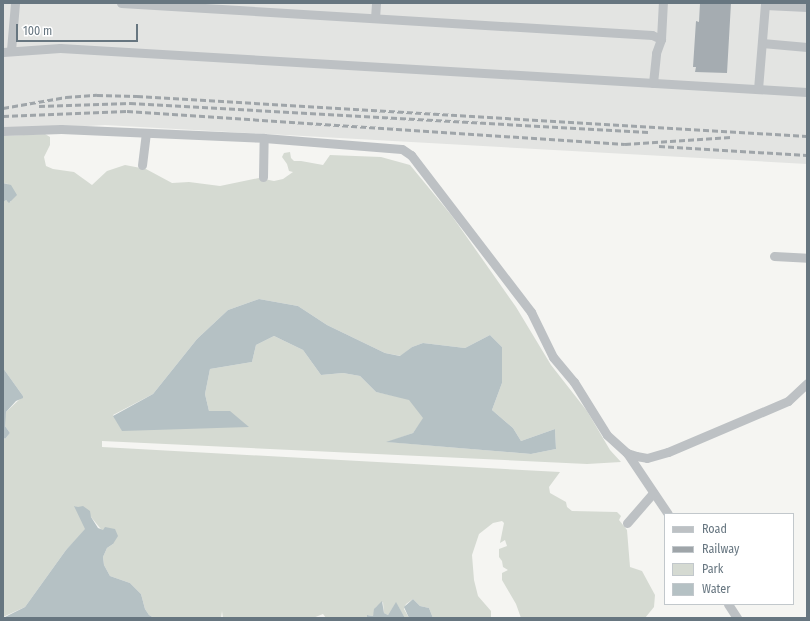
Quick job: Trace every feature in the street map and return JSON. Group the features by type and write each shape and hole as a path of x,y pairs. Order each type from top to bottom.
{"lane":[{"path":"15,3 7,51 60,48 807,92"},
{"path":"121,3 652,35 661,39"},
{"path":"375,18 376,3"},
{"path":"653,83 656,54 661,39 664,3"},
{"path":"758,89 765,4 807,7"},
{"path":"762,44 807,46"},
{"path":"3,131 61,129 264,138 402,149 411,155 531,312 553,357 574,382 607,435 627,453 667,513"},
{"path":"142,165 146,133"},
{"path":"263,177 264,138"},
{"path":"774,256 807,258"},
{"path":"627,453 647,458 668,452 788,401 807,384"},
{"path":"627,523 654,493"},
{"path":"729,605 737,618"}],"shaded area":[{"path":"3,3 807,3 807,164 105,125 3,131"}],"green space":[{"path":"45,134 50,137 50,145 44,157 46,166 53,169 74,172 92,185 107,171 125,165 146,169 172,183 189,182 220,186 259,178 274,181 283,179 293,172 289,171 287,164 282,157 284,153 290,152 291,158 294,161 323,165 330,155 381,157 410,165 452,216 516,307 551,365 587,411 610,450 621,462 587,464 102,441 102,447 560,472 549,487 550,493 566,502 567,507 572,511 617,512 621,516 619,520 627,530 630,567 642,571 655,595 654,607 645,618 521,618 516,604 502,580 502,573 508,570 503,567 502,561 499,557 499,549 507,546 505,540 500,543 504,523 502,521 493,523 479,534 472,555 474,580 478,596 491,611 491,618 433,618 429,608 420,606 413,599 406,604 404,609 409,618 405,618 396,603 388,615 384,613 383,602 376,607 373,616 368,615 367,618 326,618 323,614 313,618 223,618 222,611 221,618 154,618 149,615 145,609 141,594 130,583 110,576 104,565 103,557 107,548 113,544 91,517 75,506 86,529 66,550 25,607 3,617 3,437 5,439 10,433 5,426 4,420 6,412 23,396 3,368 3,202 5,200 11,202 8,184 3,183 3,136","holes":["259,299 298,306 327,325 385,353 401,356 412,347 423,343 465,348 490,335 502,347 502,383 492,410 513,428 521,441 555,429 556,449 531,454 388,442 413,433 424,418 409,399 376,392 360,376 343,373 321,375 303,350 274,336 256,345 252,362 210,369 205,394 209,411 230,411 122,430 113,415 153,394 197,339 228,310"]}],"water":[{"path":"3,183 11,185 17,195 9,203 6,200 3,202"},
{"path":"259,299 298,306 327,325 385,353 400,356 412,347 423,343 465,348 490,335 502,347 502,383 492,410 513,428 521,441 555,429 556,449 531,454 386,442 413,433 423,418 409,400 376,392 360,376 343,373 321,375 303,350 274,336 256,345 252,362 210,369 205,394 209,411 230,411 249,427 122,431 113,416 153,394 197,339 228,310"},
{"path":"3,368 23,396 23,398 16,401 6,412 5,426 10,433 5,439 3,437"},
{"path":"74,506 83,506 90,511 91,517 98,528 103,530 105,527 115,529 118,536 113,544 107,548 103,557 104,565 110,576 130,583 141,594 145,609 149,615 154,618 3,618 25,607 66,550 85,529"},
{"path":"413,599 420,606 429,608 433,618 409,618 404,607"},
{"path":"382,601 384,613 388,615 396,602 405,618 367,618 367,615 373,616 374,609"}],"building":[{"path":"700,3 731,3 727,73 695,72 696,67 693,67 696,21 699,22"}],"railway":[{"path":"3,108 66,97 97,95 137,96 807,136"},
{"path":"39,106 130,103 648,132"},
{"path":"3,116 127,111 625,144 731,137"},
{"path":"659,146 807,155"}]}
